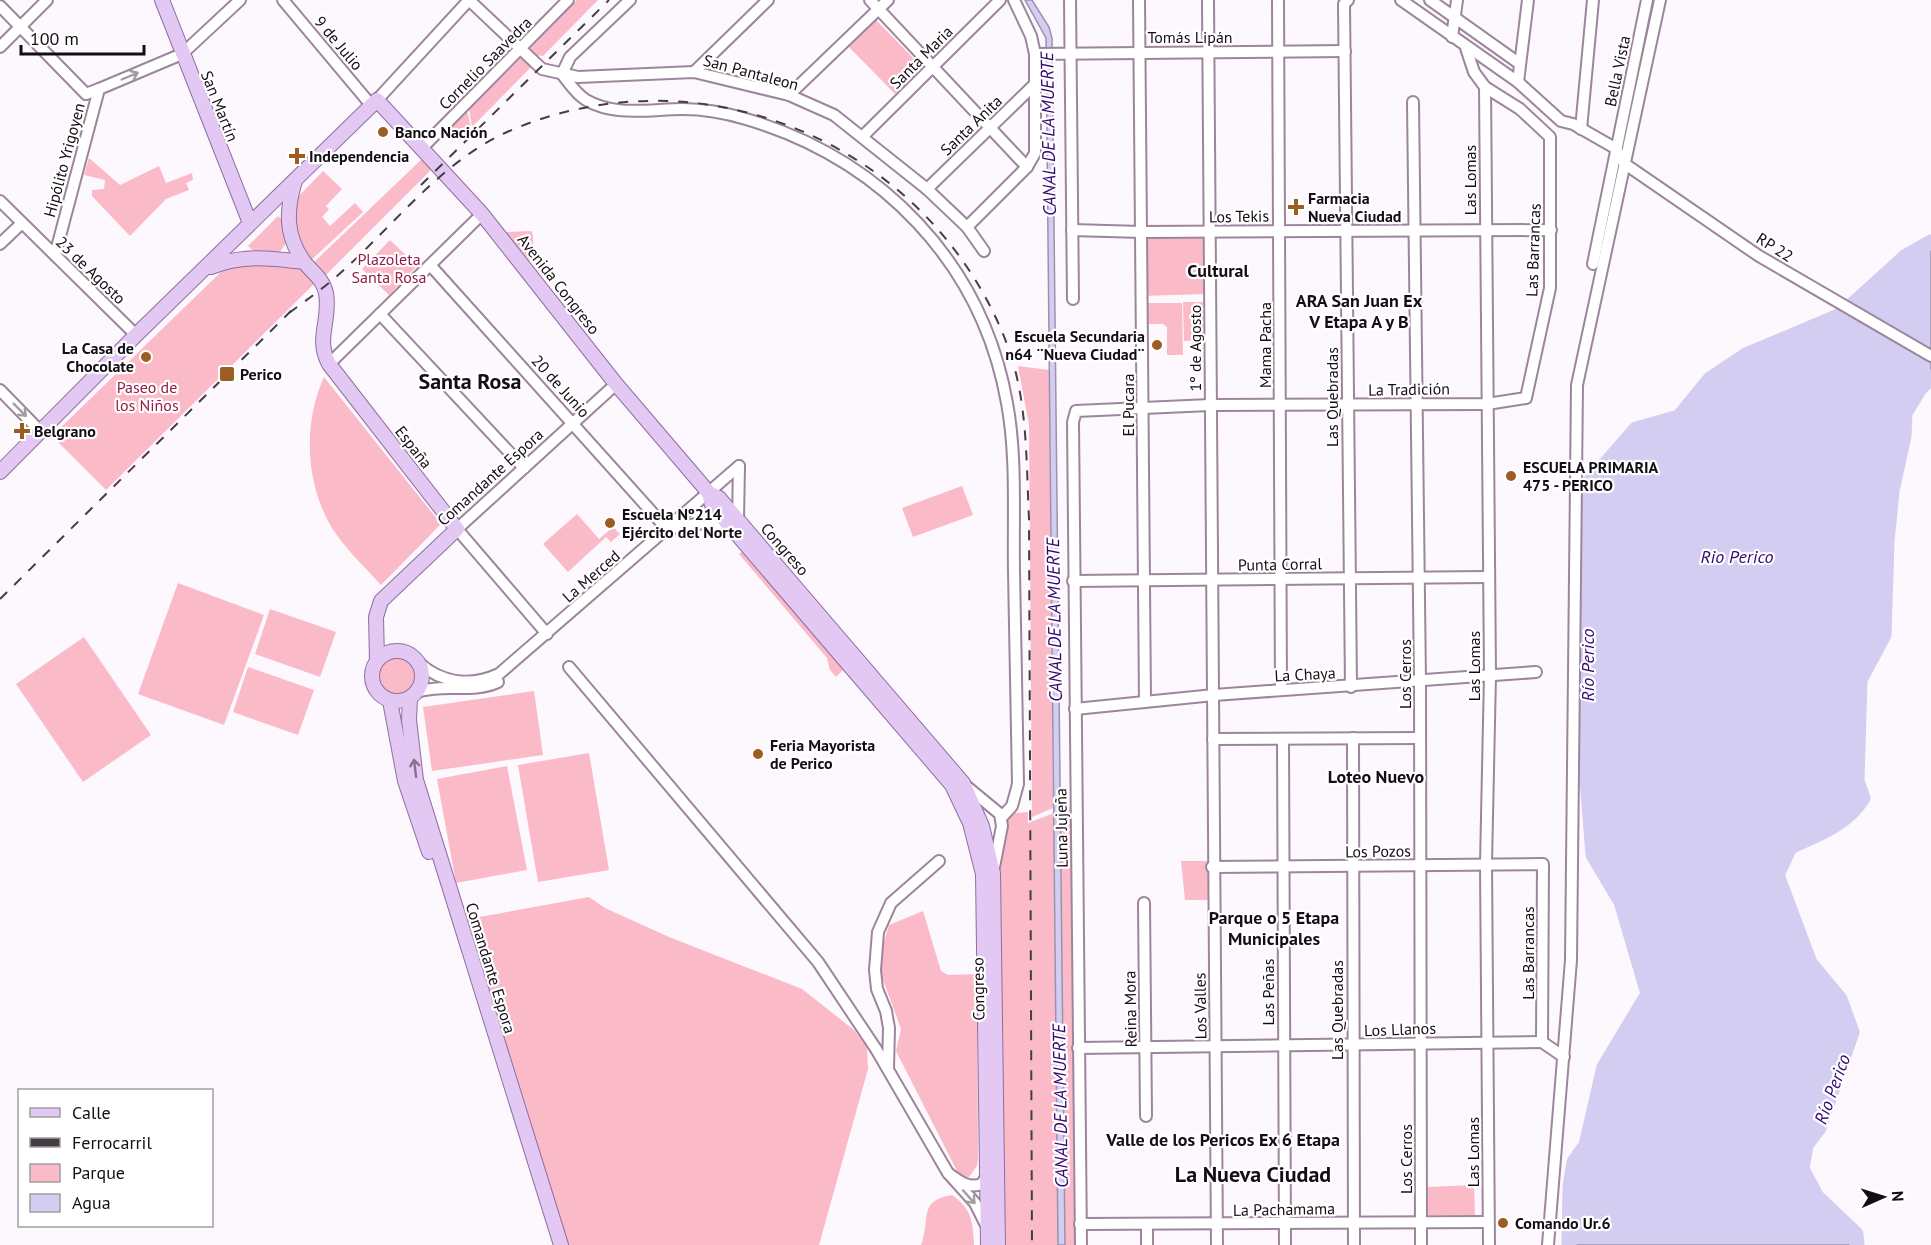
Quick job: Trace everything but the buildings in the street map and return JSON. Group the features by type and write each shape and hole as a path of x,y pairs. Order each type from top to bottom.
{"main road":[{"name":"San Martín","path":"162,0 248,226"},
{"name":"Avenida Congreso","path":"374,103 423,147 482,214 616,384 709,493"},
{"path":"0,472 136,335 374,103"},
{"path":"248,226 245,243 250,251 264,257 287,247 289,229 287,214 296,179"},
{"path":"261,213 274,213 289,229 304,262"},
{"path":"203,270 225,261 264,257 304,262"},
{"name":"España","path":"304,262 325,289 327,316 321,350 329,364 457,529"},
{"name":"Congreso","path":"709,493 712,505 734,523 963,783 982,826 993,873 998,1245"},
{"name":"Congreso","path":"734,523 952,785 970,823 982,874 988,1245"},
{"name":"Comandante Espora","path":"377,660 376,617 381,601 457,529"},
{"path":"376,627 399,650 414,657 419,663 422,683 413,695 390,701 375,689 372,669 377,660 390,651 399,650"},
{"name":"Comandante Espora","path":"413,695 409,720 416,780 561,1245"},
{"name":"Comandante Espora","path":"390,701 396,721 405,781 552,1245"}],"street":[{"path":"0,47 47,0"},
{"path":"182,54 240,0"},
{"name":"9 de Julio","path":"283,0 374,103"},
{"path":"374,103 469,0 520,50"},
{"name":"Cornelio Saavedra","path":"423,147 568,0"},
{"path":"630,0 570,57 562,74 583,98 597,106 625,111 685,109 724,113 789,134 846,162 882,189 922,225 958,272 980,317 997,361 1007,403 1012,461 1017,784 1012,806 1001,818 993,873"},
{"path":"694,72 768,0"},
{"path":"870,0 1027,167"},
{"path":"789,95 888,0"},
{"name":"Santa Maria","path":"863,136 1000,0"},
{"path":"967,227 1027,167 1035,153 1036,83 1039,54 1014,0"},
{"path":"1070,0 1065,53 1073,299"},
{"name":"El Pucara","path":"1139,0 1145,702"},
{"name":"1º de Agosto","path":"1208,0 1214,696"},
{"name":"Mama Pacha","path":"1278,0 1281,690"},
{"name":"Las Quebradas","path":"1348,0 1344,4 1348,230 1346,405 1351,687"},
{"path":"1401,0 1518,82 1561,121 1615,148"},
{"path":"1430,0 1520,64"},
{"path":"1452,37 1457,0"},
{"path":"1518,82 1528,0"},
{"path":"1581,129 1593,0"},
{"name":"Bella Vista","path":"1593,264 1647,0"},
{"path":"1548,1245 1571,960 1577,385 1660,0"},
{"path":"0,6 90,98"},
{"path":"1466,48 1474,72 1485,87"},
{"name":"San Pantaleon","path":"520,50 542,69 578,77 694,72 789,95 834,115 863,136 927,189 967,227 984,251"},
{"name":"Tomás Lipán","path":"1039,54 1345,51"},
{"name":"Hipólito Yrigoyen","path":"55,255 90,98 99,89 182,54"},
{"name":"Santa Anita","path":"927,189 1036,83"},
{"name":"Las Barrancas","path":"1485,87 1520,109 1550,137 1550,288 1526,398"},
{"name":"Las Lomas","path":"1485,87 1490,675 1486,864 1489,1245"},
{"name":"Los Cerros","path":"1413,102 1420,682 1421,1245"},
{"name":"RP 22","path":"1615,148 1625,164 1759,256 1931,356"},
{"name":"23 de Agosto","path":"0,201 136,335"},
{"path":"329,364 482,214"},
{"path":"0,244 21,224"},
{"name":"Los Tekis","path":"1072,230 1142,232 1551,230"},
{"name":"20 de Junio","path":"431,266 574,422 667,529"},
{"path":"380,314 524,468"},
{"name":"Comandante Espora","path":"457,529 616,384"},
{"path":"0,390 40,431"},
{"name":"La Tradición","path":"1076,411 1210,405 1487,404 1526,398"},
{"name":"Luna Jujeña","path":"1076,411 1073,422 1073,581 1080,1245"},
{"name":"La Merced","path":"547,634 739,466 734,523"},
{"path":"667,529 703,523 734,523"},
{"name":"España","path":"457,529 547,634"},
{"name":"Punta Corral","path":"1073,581 1488,577"},
{"path":"419,663 436,677 451,681 476,682 489,679 511,666 547,634"},
{"path":"413,695 435,688 474,689 496,683 512,673 539,646 547,634"},
{"path":"569,667 818,962 888,1068 948,1173 982,1213 987,1230"},
{"name":"La Chaya","path":"1075,709 1281,690 1351,687 1536,672"},
{"name":"Los Valles","path":"1214,696 1212,867 1217,1245"},
{"name":"Las Quebradas","path":"1353,738 1354,1245"},
{"path":"1213,739 1420,738"},
{"name":"Las Peñas","path":"1283,739 1285,1245"},
{"path":"963,783 973,793 993,806 1001,818"},
{"path":"888,1068 889,1028 886,1011 877,989 874,970 879,932 891,903 939,861"},
{"name":"Las Barrancas","path":"1542,1042 1543,864"},
{"name":"Los Pozos","path":"1212,867 1543,864"},
{"name":"Reina Mora","path":"1144,903 1146,1116"},
{"path":"1542,1042 1564,1057"},
{"name":"Los Llanos","path":"1078,1048 1542,1042"},
{"path":"948,1173 968,1186 975,1187 981,1184 987,1175"},
{"name":"La Pachamama","path":"1080,1224 1488,1222"},
{"path":"1147,1224 1147,1245"}],"green space":[{"path":"577,0 598,0 543,56 535,55 529,50"},
{"path":"876,20 922,67 895,94 849,47"},
{"path":"522,57 533,59 535,63 472,127 469,109"},
{"path":"467,110 471,128 460,140 439,137"},
{"path":"89,158 120,185 159,166 166,183 192,173 193,180 186,183 189,190 166,199 130,236 92,196 92,190 104,189 105,180 84,175"},
{"path":"423,158 433,168 322,279 310,266"},
{"path":"323,171 342,189 326,206 329,209 322,217 330,226 355,203 363,212 308,263 293,233 293,202"},
{"path":"278,216 283,221 287,242 279,253 258,255 248,246"},
{"path":"531,231 533,258 529,261 506,232"},
{"path":"1205,234 1206,294 1143,296 1141,236"},
{"name":"Plazoleta Santa Rosa","path":"390,240 417,266 389,295 362,269"},
{"name":"Paseo de los Niños","path":"235,264 296,265 317,281 106,490 52,436 225,268"},
{"path":"1183,302 1203,302 1204,340 1184,341"},
{"path":"1145,303 1182,303 1183,355 1167,355 1167,327 1163,324 1145,324"},
{"path":"1018,366 1049,370 1053,808 1032,817 1029,425"},
{"path":"324,377 441,524 381,585 333,530 320,504 315,486 311,468 310,430 317,394"},
{"path":"962,486 973,515 913,537 902,508"},
{"path":"577,514 599,539 613,527 620,534 611,542 606,537 568,572 543,544"},
{"path":"743,551 846,667 836,677 830,670 827,658 739,554"},
{"path":"178,583 264,615 224,725 138,694"},
{"path":"270,609 336,632 320,677 255,654"},
{"path":"84,637 151,735 83,782 16,684"},
{"path":"397,654 405,655 412,660 417,667 417,683 412,690 405,695 397,696 389,695 382,690 377,683 376,675 377,667 382,660 389,655"},
{"path":"248,667 314,690 298,735 233,712"},
{"path":"534,691 543,755 432,771 423,707"},
{"path":"589,753 609,870 538,882 518,765"},
{"path":"507,766 527,870 456,883 437,779"},
{"path":"1072,806 1076,1245 1000,1245 995,860 1002,814 1028,812 1028,823"},
{"path":"1181,861 1208,861 1208,900 1185,900"},
{"path":"589,897 605,908 669,937 802,989 854,1030 867,1048 868,1069 819,1245 566,1245 463,920"},
{"path":"923,911 941,971 948,975 977,974 978,1158 977,1166 969,1177 963,1177 958,1173 896,1051 901,1029 881,974 883,945 889,925"},
{"path":"1474,1185 1475,1215 1428,1215 1428,1187"},
{"path":"952,1195 964,1205 970,1217 974,1245 921,1245 929,1207 941,1198"}],"water":[{"name":"CANAL DE LA MUERTE","path":"1025,0 1032,0 1049,27 1052,38 1065,1245 1058,1245 1046,38"},
{"name":"Rio Perico","path":"1931,242 1931,377 1919,390 1905,413 1904,436 1892,491 1887,542 1884,635 1860,680 1857,781 1863,798 1840,822 1790,847 1777,875 1810,963 1840,999 1852,1032 1819,1128 1806,1145 1802,1169 1817,1197 1856,1234 1857,1245 1569,1245 1570,1187 1574,1162 1586,1145 1604,1067 1648,994 1622,902 1593,855 1586,767 1588,484 1636,429 1679,417 1710,379 1746,355 1841,315 1906,256"}],"waterway":[{"name":"Río Perico","path":"1569,1245 1570,1187 1574,1162 1586,1145 1604,1067 1648,994 1621,902 1593,855 1586,767 1588,484 1636,429 1679,417 1710,379 1746,355 1841,315 1906,256 1931,242"},
{"name":"Río Perico","path":"1857,1245 1856,1234 1817,1197 1802,1169 1806,1145 1819,1128 1852,1032 1840,999 1810,963 1777,875 1790,847 1840,822 1863,798 1857,781 1860,680 1884,635 1887,542 1892,491 1904,436 1905,413 1919,390 1931,377"}],"railway":[{"path":"421,185 609,0"},
{"path":"289,313 336,277 438,179 482,145 507,132 582,108 657,101 731,109 802,131 867,167 924,215 972,274 1007,344 1014,365 1022,408 1026,452 1029,519 1032,1245"},
{"path":"0,599 294,308"}],"place":[{"name":"Banco Nación","path":"383,132"},
{"name":"Independencia","path":"297,156"},
{"name":"Farmacia Nueva Ciudad","path":"1296,207"},
{"name":"Escuela Secundaria n64 ¨Nueva Ciudad¨","path":"1157,345"},
{"name":"La Casa de Chocolate","path":"146,357"},
{"name":"Perico","path":"227,374"},
{"name":"Belgrano","path":"22,431"},
{"name":"ESCUELA PRIMARIA 475 - PERICO","path":"1511,476"},
{"name":"Escuela Nº214 Ejército del Norte","path":"610,523"},
{"name":"Feria Mayorista de Perico","path":"758,754"},
{"name":"Comando Ur.6","path":"1503,1223"}],"district":[{"name":"Cultural","path":"1218,270"},
{"name":"ARA San Juan Ex V Etapa A y B","path":"1359,310"},
{"name":"Santa Rosa","path":"470,381"},
{"name":"Loteo Nuevo","path":"1376,776"},
{"name":"Parque o 5 Etapa Municipales","path":"1274,927"},
{"name":"Valle de los Pericos Ex 6 Etapa","path":"1223,1139"},
{"name":"La Nueva Ciudad","path":"1253,1174"}]}
